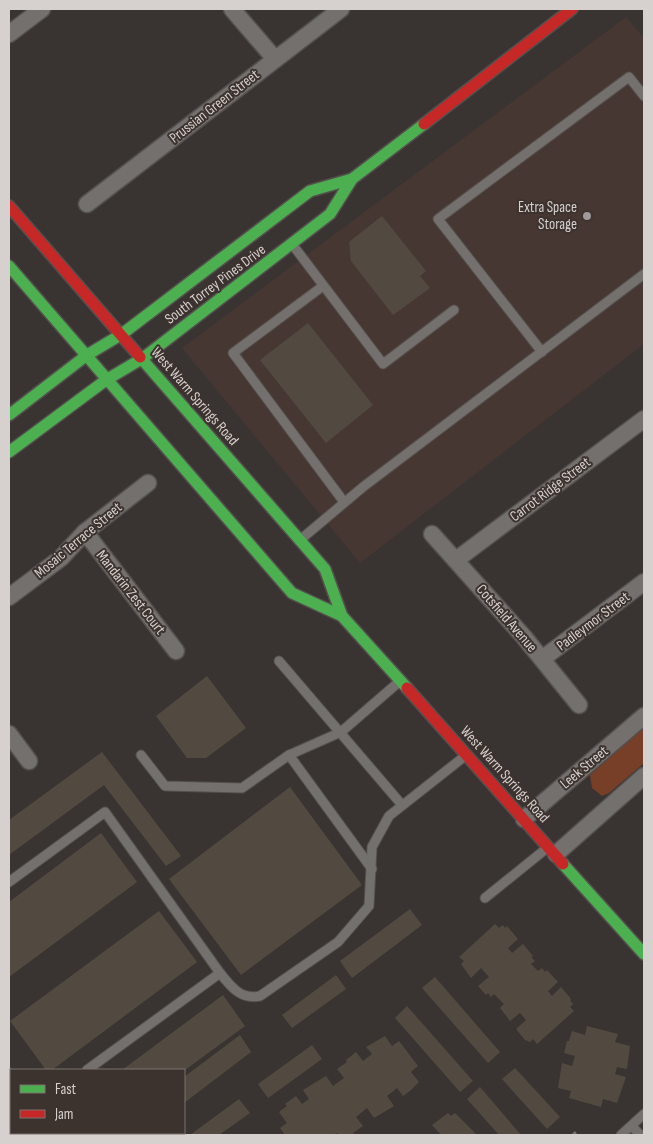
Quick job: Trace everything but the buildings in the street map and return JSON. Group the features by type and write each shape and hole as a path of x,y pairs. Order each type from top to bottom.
{"main road":[{"name":"South Torrey Pines Drive","path":"9,452 106,380 143,358 292,244 330,214 352,179 572,9"},
{"name":"South Torrey Pines Drive","path":"9,414 87,355 122,334 310,191 352,179"},
{"name":"West Warm Springs Road","path":"9,206 325,569 342,616 644,954"},
{"name":"West Warm Springs Road","path":"9,266 292,594 342,616"}],"street":[{"path":"9,34 42,9"},
{"path":"232,9 275,59"},
{"name":"Prussian Green Street","path":"87,204 341,9"},
{"name":"Carrot Ridge Street","path":"456,560 644,419"},
{"name":"Mosaic Terrace Street","path":"9,597 61,558 85,532 148,483"},
{"name":"Mandarin Zest Court","path":"85,532 176,651"},
{"name":"Cotsfield Avenue","path":"432,534 542,659 579,705"},
{"name":"Padleymor Street","path":"542,659 644,582"},
{"name":"Leek Street","path":"524,819 644,716"},
{"path":"9,734 29,762"},
{"path":"553,850 644,776"}],"lane":[{"path":"542,352 438,219 628,77 644,96"},
{"path":"292,244 384,364 454,310"},
{"path":"300,540 344,502 644,274"},
{"path":"323,286 233,352 344,502"},
{"path":"279,661 342,732 402,805"},
{"path":"141,755 165,786 242,788 289,755 342,732 401,680"},
{"path":"9,882 105,812 220,973 238,993 252,998 260,996 338,942 369,906 372,847 389,816 467,754"},
{"path":"289,755 372,869"},
{"path":"485,898 553,850"},
{"path":"88,1069 220,973"},
{"path":"621,1135 644,1114"},
{"path":"632,1126 640,1135"}],"shaded area":[{"path":"626,17 644,38 644,344 360,563 182,348"},
{"path":"644,728 644,763 609,793 602,796 592,788 590,775"}],"traffic: fast":[{"path":"9,452 106,380 143,358 330,214 352,179 424,124"},
{"path":"9,415 87,355 122,334 310,191 352,179"},
{"path":"9,266 292,593 342,616"},
{"path":"140,357 325,569 342,616 407,688"},
{"path":"563,864 644,954"}],"traffic: jam":[{"path":"424,124 572,9"},
{"path":"9,206 140,357"},
{"path":"407,688 563,864"}],"place":[{"name":"Extra Space Storage","path":"587,216"}]}
